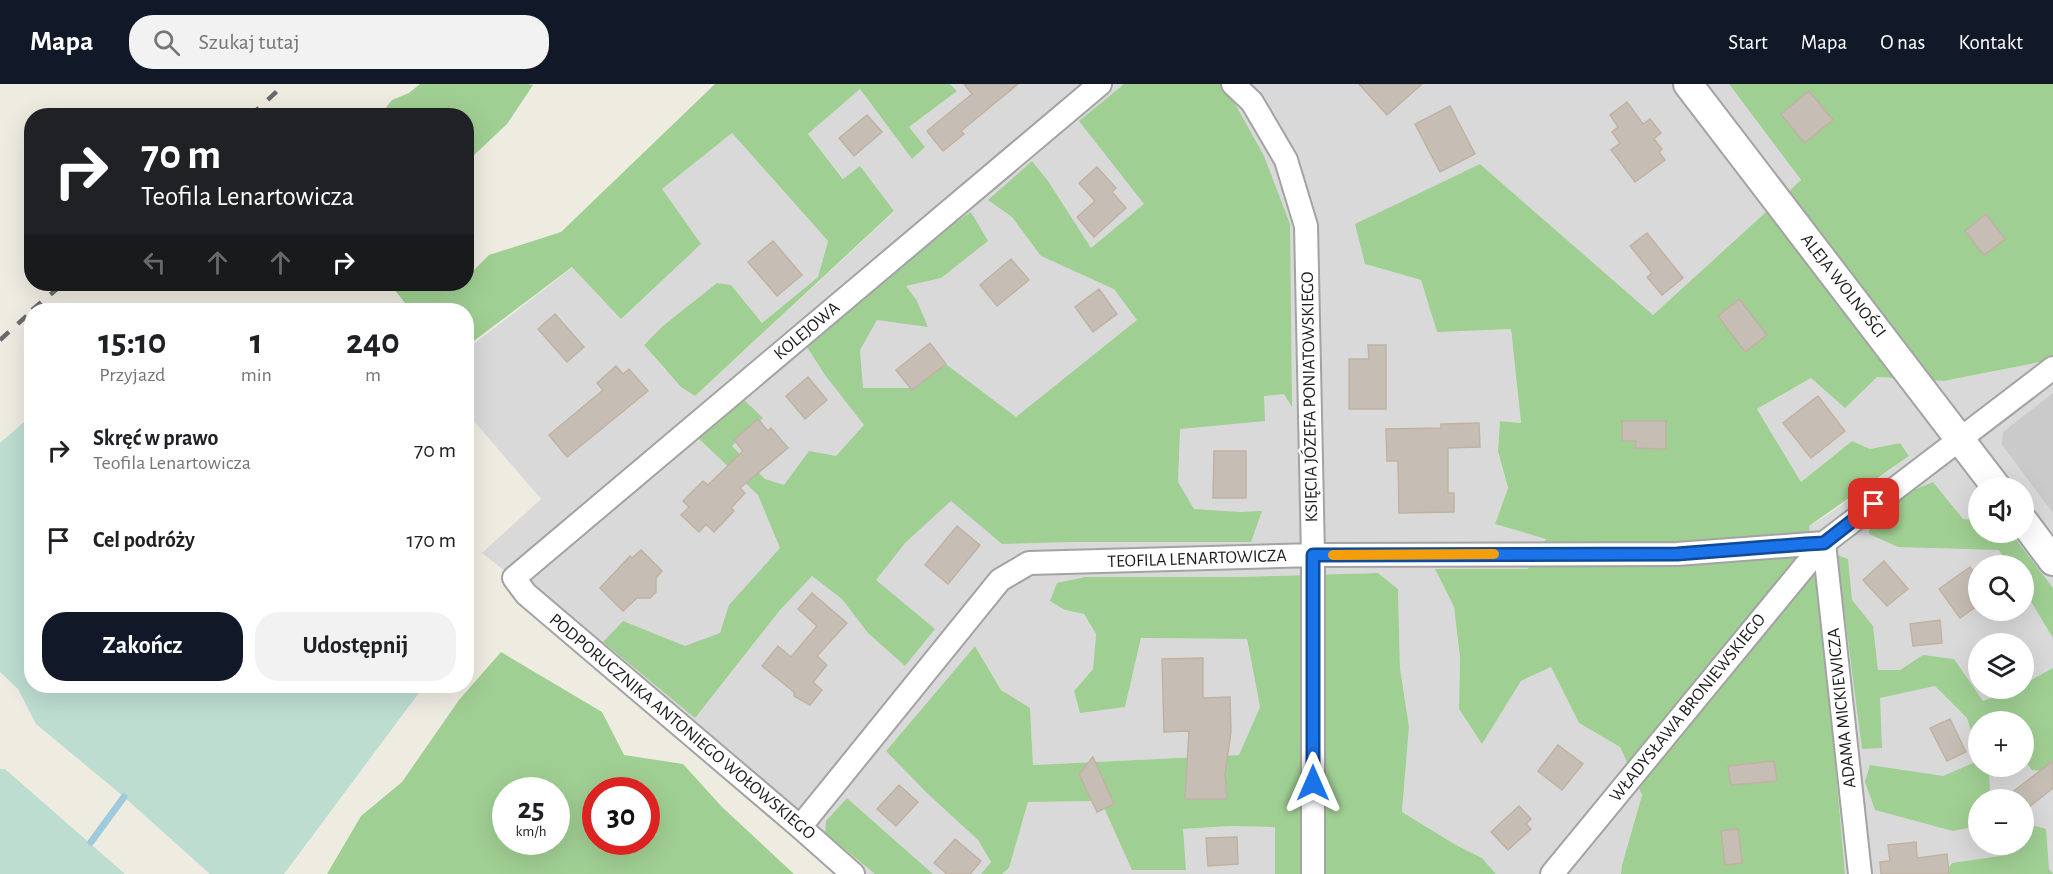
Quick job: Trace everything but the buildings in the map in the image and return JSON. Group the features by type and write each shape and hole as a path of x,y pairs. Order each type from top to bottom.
{"street":[{"name":"KOLEJOWA","path":"514,578 1100,84"},
{"name":"KSIĘCIA JÓZEFA PONIATOWSKIEGO","path":"1233,84 1252,102 1286,160 1306,226 1313,555 1313,874"},
{"name":"ALEJA WOLNOŚCI","path":"1688,84 1989,477"},
{"path":"1824,543 2053,368"},
{"path":"2034,535 2053,561"},
{"name":"TEOFILA LENARTOWICZA","path":"800,826 1000,580 1029,563 1313,555 1677,554 1824,543"},
{"name":"WŁADYSŁAWA BRONIEWSKIEGO","path":"1552,874 1824,543"},
{"name":"ADAMA MICKIEWICZA","path":"1824,543 1860,874"},
{"name":"PODPORUCZNIKA ANTONIEGO WOŁOWSKIEGO","path":"514,578 526,594 800,826 853,874"}],"shaded area":[{"path":"950,84 1729,84 1801,180 1653,315 1480,164 1365,264 1421,280 1437,331 1511,329 1521,423 1500,421 1498,451 1508,488 1495,524 1546,538 1529,569 1435,569 1454,607 1460,658 1459,709 1482,743 1521,681 1551,667 1579,723 1620,747 1642,795 1621,874 1496,874 1482,858 1402,812 1409,727 1400,668 1398,589 1378,573 1236,577 1065,610 1084,614 1096,634 1093,669 1074,691 1125,707 1141,638 1247,639 1260,707 1239,755 1033,765 1030,709 1001,690 975,646 886,751 978,840 991,862 981,874 933,874 847,798 825,833 875,874 854,874 514,578 482,553 541,499 474,421 474,344 573,267 621,318 662,189 732,133 828,241 818,277 762,323 731,285 644,344 664,369 695,396 894,212 860,167 844,179 808,134 860,89 912,159 909,127 956,91"},
{"path":"2053,355 2053,874 1845,874 1821,597 1809,526 1909,456 1900,443 1870,449 1852,441 1801,482 1757,409 1811,378 1876,377 1944,381 2045,361"},
{"path":"2053,393 2053,513 2034,488 2034,477 2026,477 2002,445 2003,432"},
{"path":"1101,801 1183,829 1231,826 1276,827 1275,874 1002,874 1009,868 1028,802"}],"green space":[{"path":"420,84 533,85 507,124 474,155 474,108 386,108 392,100 409,93"},
{"path":"715,84 950,84 957,91 909,127 925,147 912,159 860,89 808,134 843,179 860,166 894,211 695,396 681,387 644,345 664,325 717,283 731,285 762,323 818,277 828,241 732,133 662,189 701,244 621,319 572,267 474,341 474,303 405,303 396,291 474,291 474,270 489,255 561,232"},
{"path":"1124,84 1220,84 1228,91 1264,156 1290,224 1292,407 1284,394 1264,396 1265,421 1180,429 1178,482 1194,509 1262,511 1251,542 1002,544 951,501 905,543 876,580 935,629 905,666 868,633 842,599 812,576 780,610 695,718 603,642 623,621 685,646 720,633 729,605 780,548 758,495 695,435 742,398 763,418 732,446 765,479 784,485 809,451 836,456 864,425 825,375 807,347 948,227 971,212 988,241 941,278 906,286 917,301 928,327 877,320 860,350 863,388 912,388 939,359 1016,417 1137,320 1114,289 1041,256 1012,217 988,200 1032,161 1048,181 1091,248 1144,204 1079,121"},
{"path":"1729,84 2053,84 2053,355 2045,361 1944,381 1877,377 1845,408 1811,378 1757,409 1801,482 1852,441 1870,449 1900,443 1909,456 1809,526 1821,597 1845,874 1621,874 1642,795 1620,747 1579,723 1551,667 1521,681 1482,744 1459,709 1460,658 1454,607 1435,569 1528,569 1546,539 1495,524 1508,488 1498,451 1500,421 1521,423 1511,329 1437,332 1421,280 1365,264 1355,224 1480,164 1653,315 1801,180"},
{"path":"24,422 24,693 419,693 284,874 210,874 124,797 36,724 18,689 0,672 0,443"},
{"path":"1933,482 1963,519 1968,519 1968,543 2019,543 2028,555 2002,555 1999,550 1898,547 1869,534 1870,519 1904,494"},
{"path":"1837,555 1848,559 1852,600 1873,626 1878,670 1900,670 1923,655 1954,659 1968,679 1968,699 1983,701 2034,699 2034,678 2053,668 2053,772 2034,770 2034,711 1968,711 1968,721 1935,686 1880,698 1882,748 1862,749"},
{"path":"2034,563 2053,588 2053,638 2034,607"},
{"path":"1378,573 1398,589 1400,668 1409,727 1402,812 1482,858 1496,874 1275,874 1275,827 1231,826 1183,829 1186,870 1132,870 1101,801 1028,802 1009,868 1002,874 981,874 991,862 978,840 886,751 975,646 1001,690 1030,708 1033,765 1239,755 1260,707 1247,639 1141,638 1125,707 1080,713 1074,691 1093,669 1096,634 1084,614 1065,610 1050,601 1057,583 1085,577 1236,577"},
{"path":"501,652 602,712 624,755 683,764 722,807 794,874 327,874 361,816 402,782 459,700 465,693 474,693 474,683"},
{"path":"1870,765 1943,776 1968,765 1968,777 1989,777 1990,789 1968,789 1968,828 1953,831 1875,810 1865,782"},
{"path":"0,769 5,769 125,874 0,874"},
{"path":"847,798 933,874 875,874 825,833 826,821"},
{"path":"2034,825 2046,829 2049,869 2053,874 1945,874 1952,863 2007,855 2034,855"}],"waterway":[{"path":"91,842 124,797"}],"railway":[{"path":"259,108 285,84"},
{"path":"40,303 55,291"},
{"path":"0,340 24,318"}],"slow traffic":[{"path":"1333,555 1494,554"}],"route":[{"path":"1313,783 1313,555 1677,554 1770,548 1824,543 1874,504"}]}
